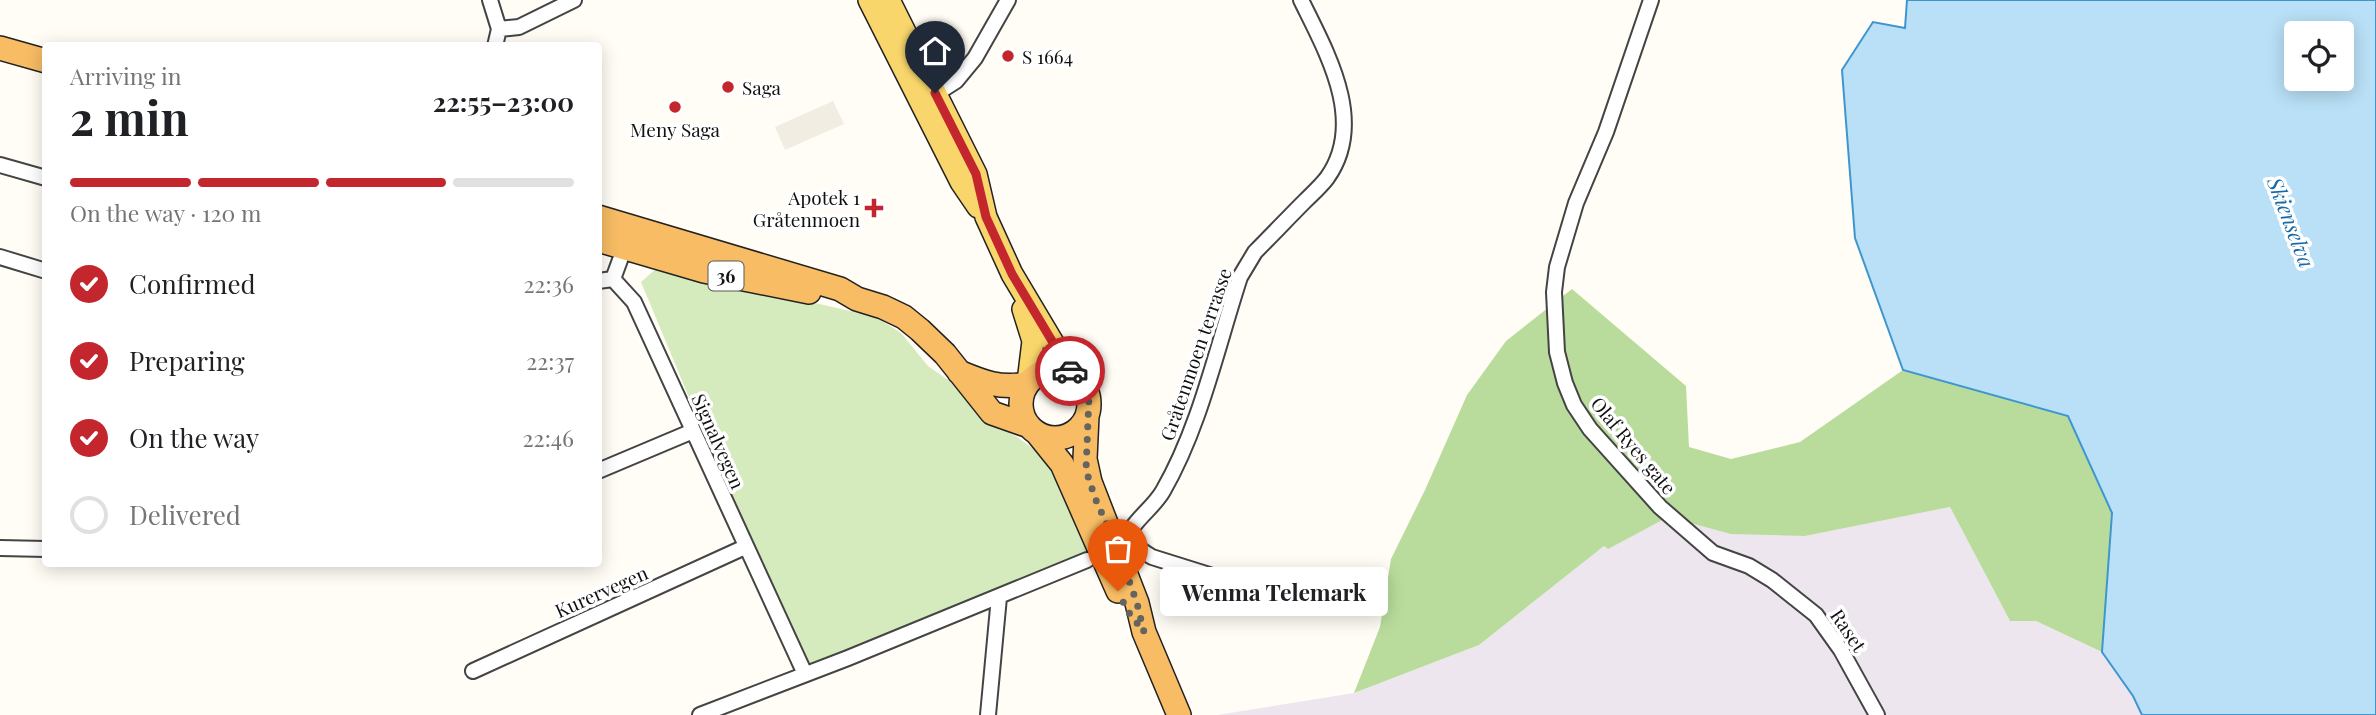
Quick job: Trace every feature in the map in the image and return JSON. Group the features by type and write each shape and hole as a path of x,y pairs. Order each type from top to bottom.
{"highway":[{"path":"0,48 42,60"},
{"name":"36","path":"602,220 628,237"},
{"name":"36","path":"602,240 628,237 840,289 857,299 904,317 920,330 992,413 1056,438 1075,432 1087,416"},
{"name":"36","path":"959,372 982,382 1009,387 1027,383 1035,376 1050,370 1071,373"},
{"path":"1071,373 1086,387 1089,396 1086,470 1095,498 1117,547 1137,603 1144,632 1179,715"},
{"path":"1027,383 1021,399 1021,408 1033,429 1062,464 1127,610 1144,632"}],"main road":[{"path":"869,0 928,99"},
{"path":"889,0 961,182 986,217 1012,274 1071,373"},
{"path":"1012,274 1033,341 1027,383"}],"street":[{"path":"490,0 499,29 496,42"},
{"path":"499,29 519,27 574,0"},
{"path":"928,99 957,81 975,58 1008,0"},
{"name":"Gråtenmoen terrasse","path":"1301,0 1334,74 1342,100 1345,127 1341,149 1328,178 1255,252 1240,277 1191,430 1161,494 1132,528 1132,540 1138,550 1152,557 1308,606"},
{"name":"Olaf Ryes gate","path":"1651,0 1606,132 1564,239 1554,292 1557,352 1570,394 1590,429 1660,507 1713,553 1749,566 1772,580"},
{"path":"0,164 42,177"},
{"name":"Signalvegen","path":"628,237 606,280 634,302 805,674"},
{"path":"0,257 42,270"},
{"path":"602,469 693,430"},
{"name":"Kurervegen","path":"473,671 745,547"},
{"path":"0,548 42,549"},
{"path":"700,715 1087,560"},
{"name":"Raset","path":"1772,580 1808,607 1826,626 1877,715"},
{"path":"988,715 999,597"}],"shaded area":[{"path":"833,101 844,124 785,150 775,127"},
{"path":"1950,507 2010,621 2036,621 2102,652 2133,696 2142,715 1217,715 1354,693 1479,645 1604,546 1608,548 1668,517 1805,536"}],"green space":[{"path":"658,267 876,317 901,333 928,366 951,382 993,425 1017,437 1049,460 1083,527 1087,560 805,674 745,547 691,402 641,282"},
{"path":"1572,289 1686,386 1689,447 1731,459 1800,442 1903,370 2068,416 2112,513 2102,652 2036,621 2010,621 1950,507 1805,536 1731,534 1668,517 1608,549 1604,546 1479,645 1354,693 1380,627 1391,559 1467,395 1506,341"}],"water":[{"name":"Skienselva","path":"1907,0 2376,0 2376,715 2142,715 2133,696 2102,652 2112,513 2068,416 1903,370 1855,238 1842,70 1873,22 1905,28"}],"way so far":[{"path":"1070,371 1086,387 1089,396 1086,470 1095,498 1117,547 1137,603 1144,632 1127,610 1118,591"}],"place":[{"name":"S 1664","path":"1008,56"},
{"name":"Saga","path":"728,87"},
{"name":"Meny Saga","path":"675,107"},
{"name":"Apotek 1 Gråtenmoen","path":"874,208"},
{"name":"Wenma Telemark","path":"1118,591"}],"route":[{"path":"935,93 976,174 986,217 1012,274 1070,371"}]}
